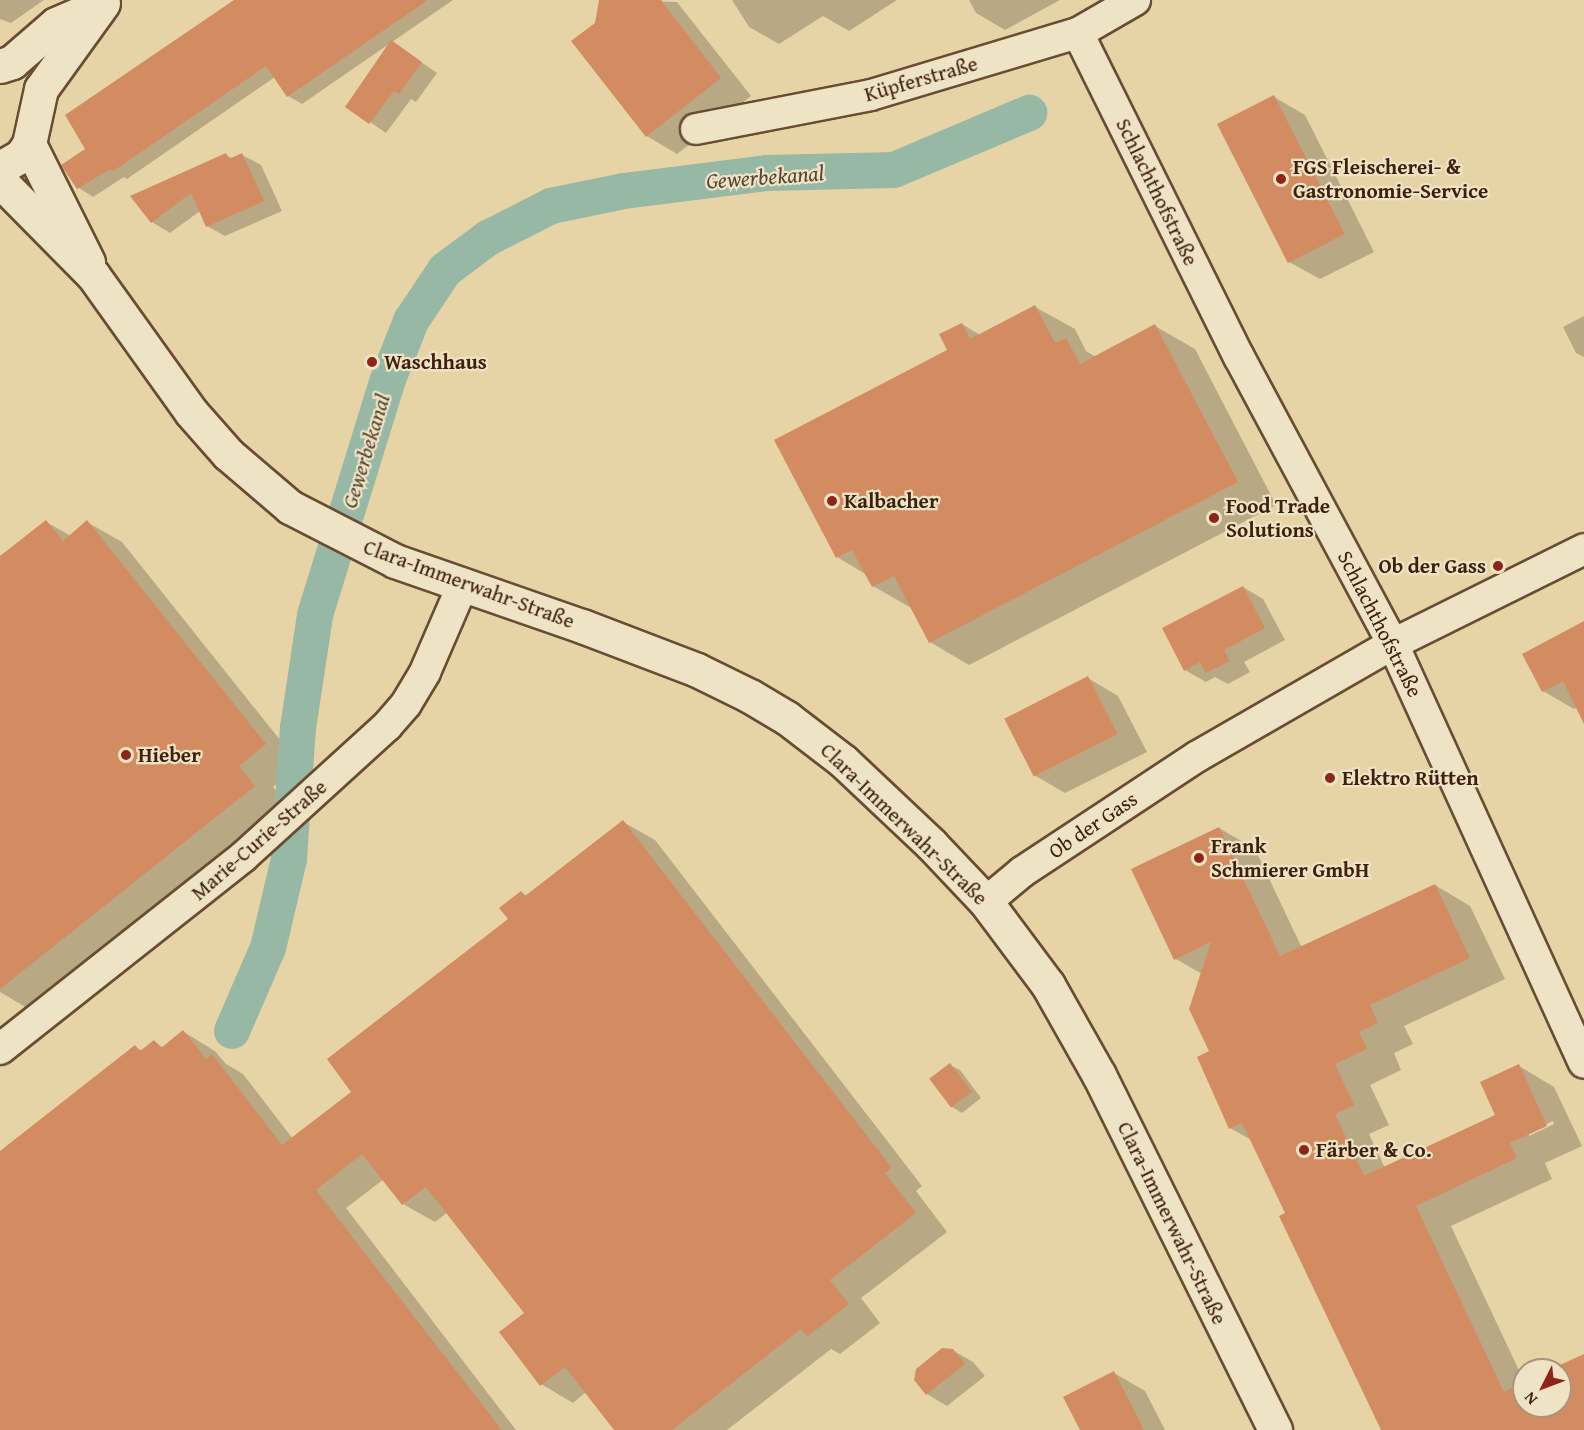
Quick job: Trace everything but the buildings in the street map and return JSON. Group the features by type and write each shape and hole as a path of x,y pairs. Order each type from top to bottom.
{"street":[{"name":"Küpferstraße","path":"696,129 871,95 1078,33 1135,0"},
{"path":"0,66 12,62 56,24 106,2"},
{"path":"0,168 21,156 32,130 41,89 106,2"},
{"name":"Schlachthofstraße","path":"1078,33 1239,357 1394,644 1584,1063"},
{"name":"Clara-Immerwahr-Straße","path":"0,73 27,94 32,130 93,275"},
{"name":"Clara-Immerwahr-Straße","path":"0,181 93,275 191,412 228,454 268,490 313,521 385,557 697,670 787,718 843,761 986,902 1048,984 1100,1075 1275,1430"},
{"name":"Ob der Gass","path":"986,902 1022,872 1198,756 1394,644 1584,549"},
{"name":"Marie-Curie-Straße","path":"0,1049 243,857 334,775 406,704 435,650 463,584"}],"waterway":[{"name":"Gewerbekanal","path":"232,1031 268,948 289,859 298,728 315,615 387,382 411,321 445,270 488,238 551,206 624,191 767,173 894,170 1029,113"}],"place":[{"name":"FGS Fleischerei- & Gastronomie-Service","path":"1281,179"},
{"name":"Waschhaus","path":"372,362"},
{"name":"Kalbacher","path":"832,501"},
{"name":"Food Trade Solutions","path":"1214,518"},
{"name":"Ob der Gass","path":"1498,566"},
{"name":"Hieber","path":"126,755"},
{"name":"Elektro Rütten","path":"1330,778"},
{"name":"Frank Schmierer GmbH","path":"1199,858"},
{"name":"Färber & Co.","path":"1304,1150"}]}
